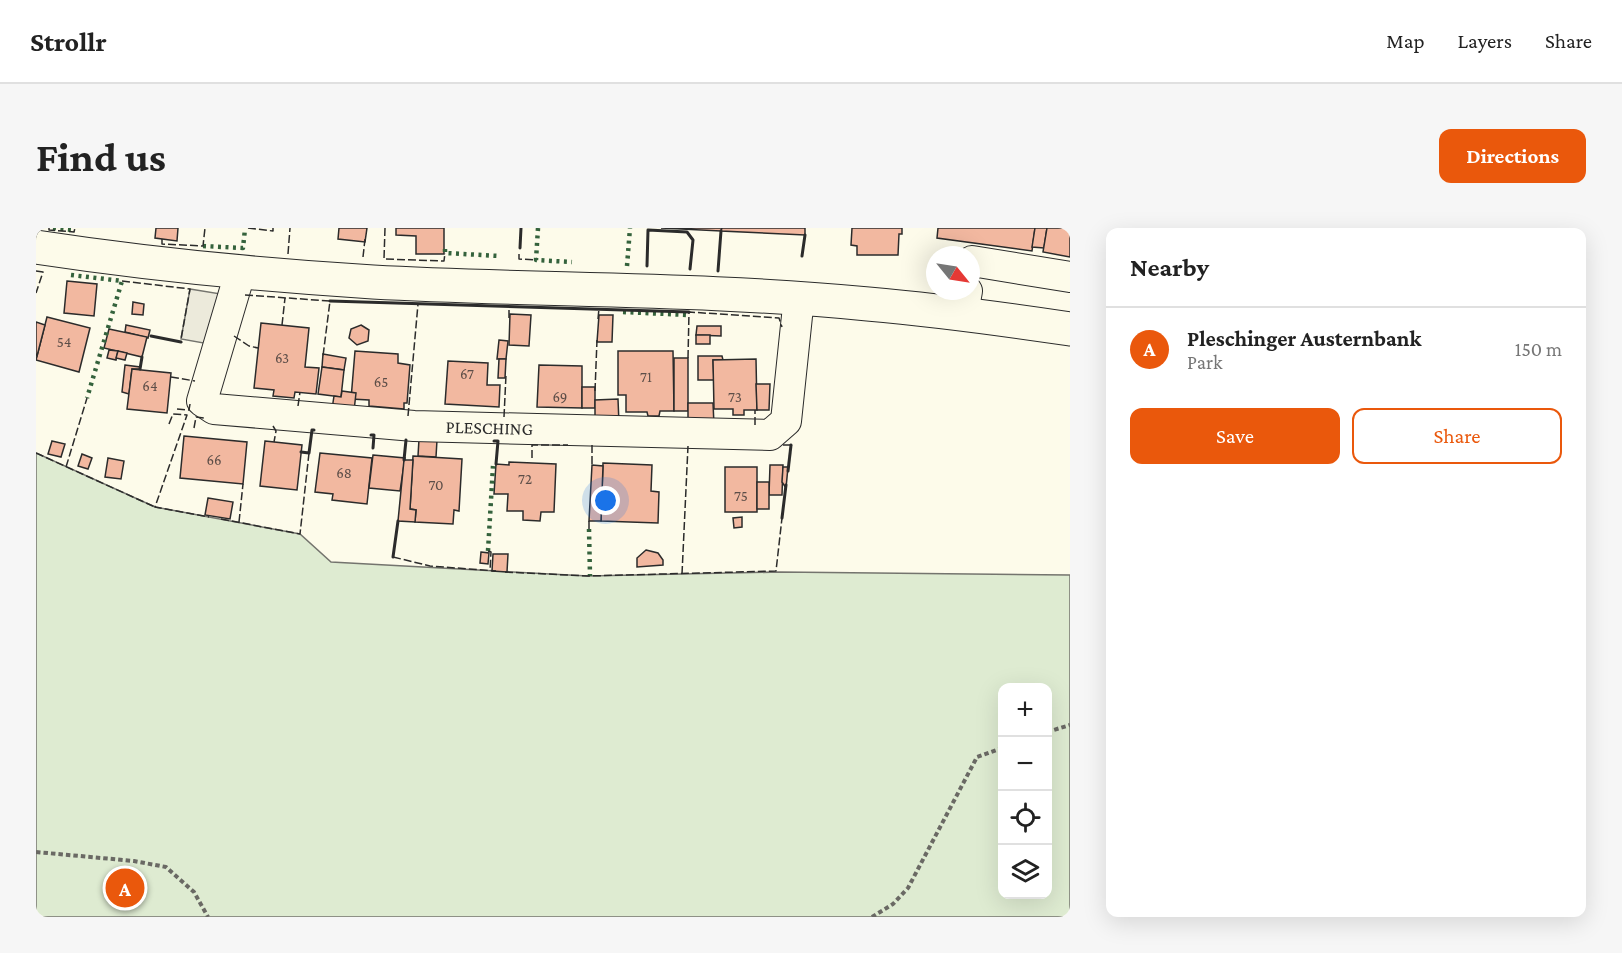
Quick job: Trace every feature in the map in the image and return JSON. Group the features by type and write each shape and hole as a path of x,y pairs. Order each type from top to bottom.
{"main road":[{"path":"36,247 116,260 240,273 375,282 867,303 965,302 1070,329"}],"street":[{"path":"980,262 1070,277"},
{"name":"PLESCHING","path":"240,273 202,401 214,409 414,426 771,435 786,421 800,299"}],"path":[{"path":"1052,730 1070,725"},
{"path":"872,917 893,904 908,888 977,757 998,749"},
{"path":"36,852 134,861 166,867 194,892 208,917"}],"green space":[{"path":"36,453 155,507 300,534 331,562 588,576 780,572 1070,575 1070,917 36,917"}],"shaded area":[{"path":"190,289 221,294 209,344 181,339"}],"building":[{"path":"156,228 178,228 177,241 155,238"},
{"path":"339,228 367,228 365,242 338,239"},
{"path":"396,228 444,228 444,254 416,254 416,236 396,235"},
{"path":"661,228 722,228 721,231"},
{"path":"722,228 805,228 805,235 721,231"},
{"path":"852,228 902,228 902,234 899,234 898,255 857,255 857,246 851,245"},
{"path":"938,228 1035,228 1032,251 937,238"},
{"path":"1035,228 1047,228 1044,248 1032,247"},
{"path":"1047,228 1070,228 1070,257 1043,252"},
{"path":"67,281 97,284 94,316 64,313"},
{"path":"133,302 144,304 143,315 132,314"},
{"path":"510,314 531,315 529,346 509,345"},
{"path":"599,315 613,315 612,342 597,342"},
{"path":"47,317 90,328 79,372 36,360"},
{"path":"36,322 45,325 37,356 36,355"},
{"path":"261,323 309,328 305,367 319,368 316,394 295,392 294,398 273,396 274,390 254,388"},
{"path":"126,325 150,330 148,338 125,332"},
{"path":"361,325 369,330 368,341 357,345 349,338 351,329"},
{"path":"697,326 721,326 721,336 696,335"},
{"path":"109,329 147,337 142,357 104,348"},
{"path":"696,335 710,335 710,344 696,344"},
{"path":"499,340 508,341 506,359 497,359"},
{"path":"109,350 118,351 116,360 107,358"},
{"path":"118,351 127,353 125,360 116,358"},
{"path":"355,351 398,354 398,363 410,365 407,403 404,403 404,409 369,406 369,400 351,399"},
{"path":"618,351 673,351 674,411 660,411 659,416 648,416 647,412 626,412 626,395 618,395"},
{"path":"323,354 346,358 344,370 322,367"},
{"path":"698,356 722,356 723,360 713,360 714,380 698,380"},
{"path":"674,358 688,358 688,411 674,411"},
{"path":"499,359 506,359 505,378 498,378"},
{"path":"756,359 757,410 744,410 744,415 733,415 733,409 714,409 713,360"},
{"path":"448,361 488,363 487,385 500,385 499,407 445,404"},
{"path":"125,365 140,367 140,369 132,369 129,394 122,392"},
{"path":"539,365 582,366 582,408 537,407"},
{"path":"322,367 344,370 341,397 318,394"},
{"path":"132,369 171,373 167,413 127,409"},
{"path":"756,384 770,384 769,410 757,410"},
{"path":"582,387 595,387 595,408 582,408"},
{"path":"342,391 356,393 354,411 332,409 334,396 341,397"},
{"path":"618,399 619,424 595,425 595,400"},
{"path":"688,403 713,403 714,425 688,425"},
{"path":"184,436 247,442 243,484 180,478"},
{"path":"419,439 437,440 436,457 418,456"},
{"path":"52,441 65,444 61,457 48,454"},
{"path":"265,441 302,445 297,490 260,486"},
{"path":"320,453 372,458 367,504 332,500 333,494 315,492"},
{"path":"82,454 92,458 88,469 78,466"},
{"path":"373,455 405,458 400,491 369,488"},
{"path":"413,456 462,459 459,511 454,510 453,524 415,522 416,510 410,509"},
{"path":"108,458 124,461 121,479 105,477"},
{"path":"404,460 413,460 410,509 416,510 415,522 398,521"},
{"path":"509,462 556,464 554,512 541,512 540,521 523,520 523,511 507,511 508,494 494,494 496,464 509,465"},
{"path":"603,463 652,465 651,491 659,492 658,523 601,521"},
{"path":"592,465 603,466 601,521 589,521"},
{"path":"770,465 783,465 782,495 769,495"},
{"path":"725,467 757,467 757,512 725,512"},
{"path":"783,467 788,467 786,488 782,482"},
{"path":"757,482 769,482 769,509 757,509"},
{"path":"208,498 233,502 230,519 205,515"},
{"path":"742,517 742,527 734,528 733,518"},
{"path":"646,550 658,553 663,560 663,565 637,567 637,558"},
{"path":"481,552 489,553 488,564 480,563"},
{"path":"493,554 508,554 507,572 492,571"}],"hedge":[{"path":"53,228 73,230 74,228"},
{"path":"538,228 536,260 572,262"},
{"path":"627,266 630,228"},
{"path":"203,246 243,248 245,229"},
{"path":"445,249 445,253 499,256"},
{"path":"71,275 122,281 87,398"},
{"path":"623,312 688,315"},
{"path":"488,551 493,466"},
{"path":"589,529 590,576"}],"fence":[{"path":"49,228 49,230 74,232 75,228"},
{"path":"162,239 162,244 203,246 205,228"},
{"path":"248,228 273,231 273,228"},
{"path":"288,254 290,228"},
{"path":"385,228 384,259 444,261 445,253"},
{"path":"363,257 365,239"},
{"path":"519,254 519,259 536,260"},
{"path":"36,271 43,272 36,293"},
{"path":"122,281 190,289 181,339"},
{"path":"245,295 330,301 323,356"},
{"path":"282,325 285,298"},
{"path":"408,416 418,304"},
{"path":"509,306 509,318"},
{"path":"598,319 599,308"},
{"path":"688,358 689,312 779,318 782,327"},
{"path":"234,336 249,346 258,348"},
{"path":"595,391 597,340"},
{"path":"504,417 506,375"},
{"path":"171,377 195,381"},
{"path":"298,406 300,392"},
{"path":"66,467 87,398"},
{"path":"177,409 189,410 190,404"},
{"path":"755,410 755,425"},
{"path":"169,424 173,414 187,415 155,507 209,517"},
{"path":"194,428 196,417 204,418"},
{"path":"273,426 276,431 274,442"},
{"path":"532,458 532,445 568,445"},
{"path":"592,445 592,465"},
{"path":"783,445 791,445"},
{"path":"682,574 688,446"},
{"path":"36,453 155,507"},
{"path":"221,519 300,534 309,453"},
{"path":"239,522 243,484"},
{"path":"505,572 588,576 776,571 782,518"},
{"path":"589,521 589,529"},
{"path":"488,551 491,552 490,571"},
{"path":"393,557 430,566 496,571"}],"wall":[{"path":"520,248 521,228"},
{"path":"647,266 648,230 687,232 693,240 690,269"},
{"path":"718,271 721,231"},
{"path":"802,256 805,235"},
{"path":"330,301 689,312"},
{"path":"151,336 181,342"},
{"path":"140,369 142,357"},
{"path":"301,452 309,453 312,430 314,430"},
{"path":"371,435 374,435 373,448"},
{"path":"404,460 406,440"},
{"path":"494,441 498,441 496,464"},
{"path":"788,471 791,445"},
{"path":"782,518 786,485"},
{"path":"393,557 398,521"}],"place":[{"name":"Pleschinger Austernbank","path":"125,888"}]}
